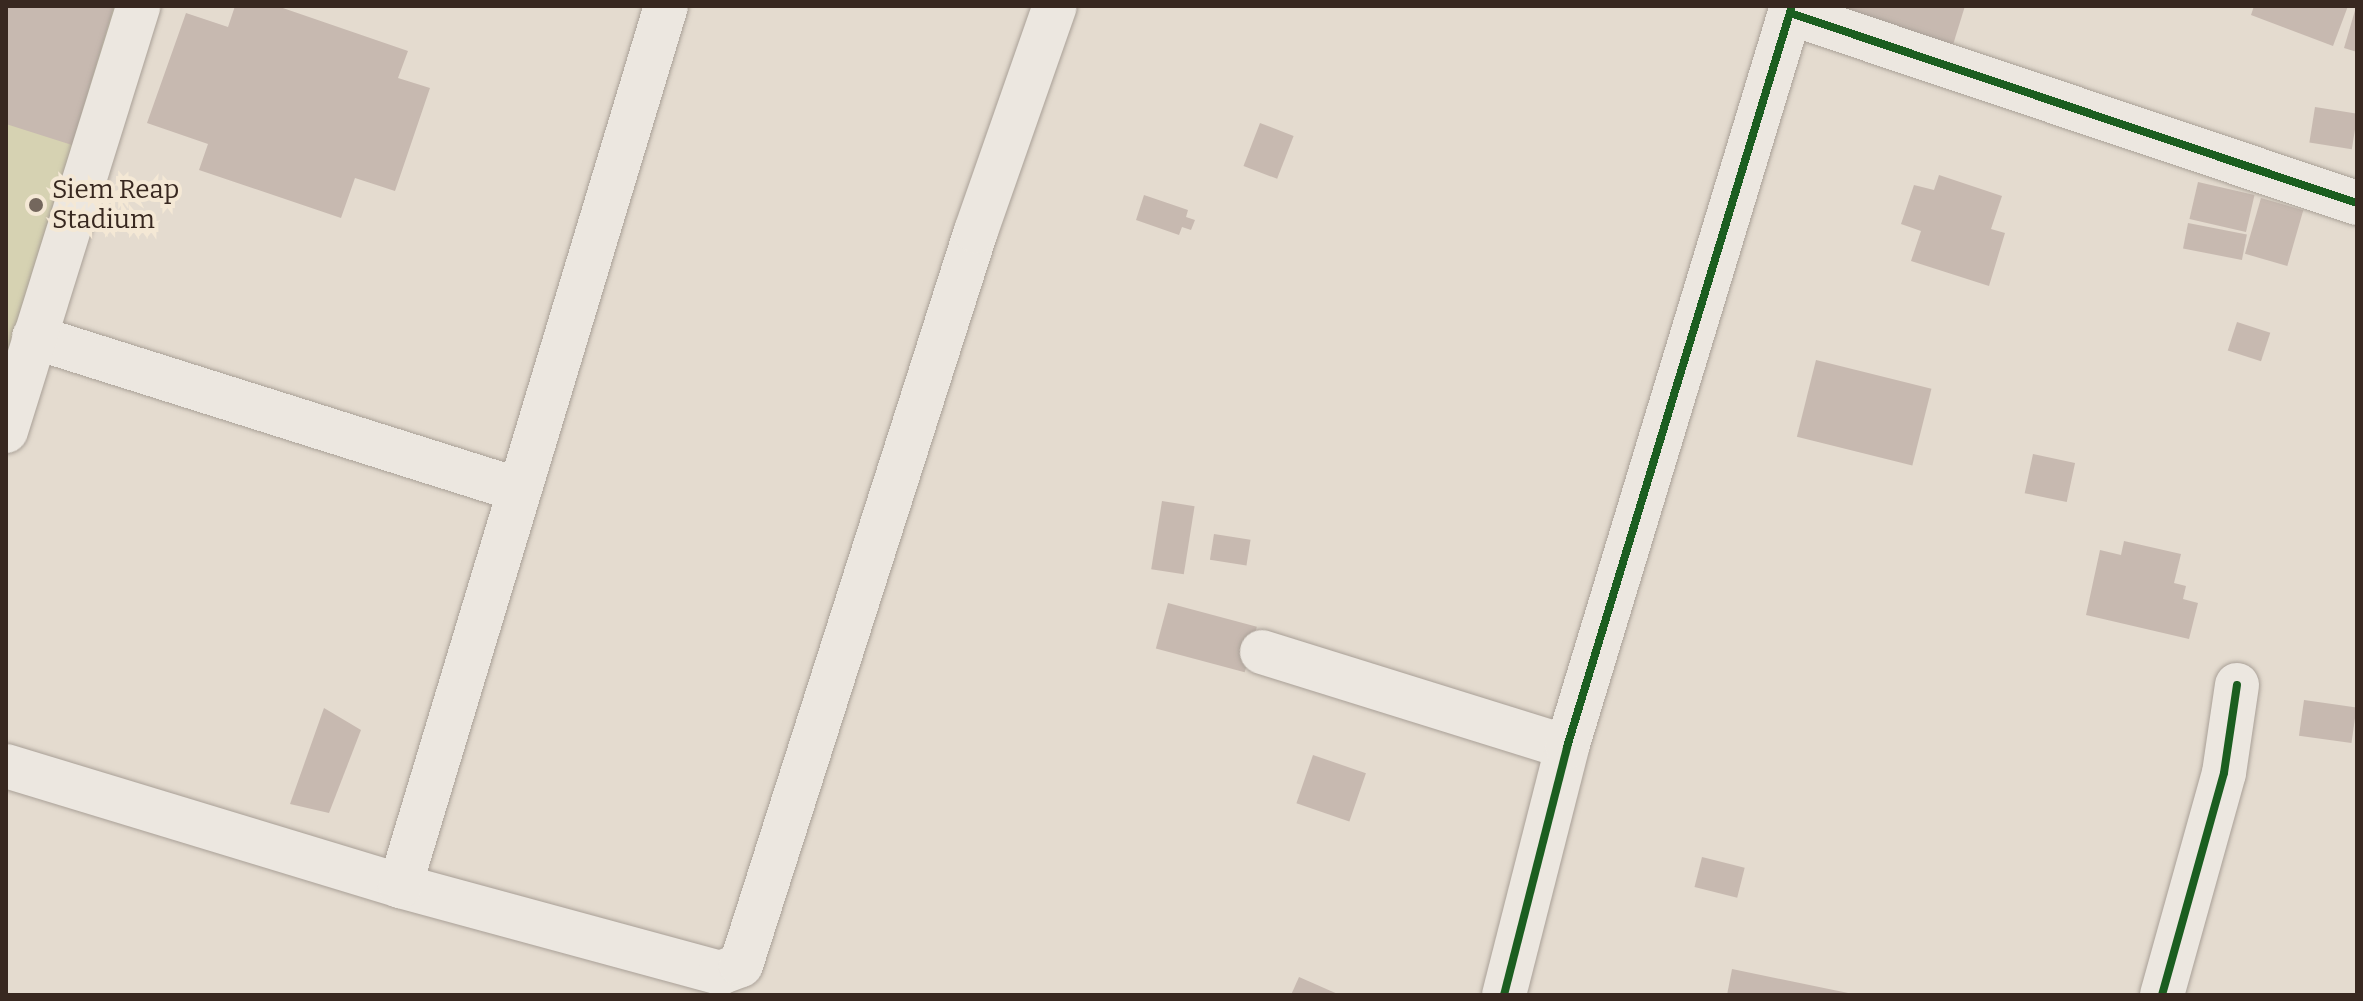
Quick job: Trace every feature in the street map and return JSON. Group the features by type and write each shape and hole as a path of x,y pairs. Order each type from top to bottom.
{"street":[{"path":"6,431 138,6"},
{"path":"400,886 516,489 666,6"},
{"path":"6,766 400,886 720,973 741,965 976,231 1055,6"},
{"path":"1504,995 1567,747 1791,9 2357,203"},
{"path":"34,337 516,489"},
{"path":"1262,652 1567,747"},
{"path":"2162,995 2224,773 2237,685"}],"shaded area":[{"name":"Siem Reap Stadium","path":"6,6 127,6 6,403"}],"building":[{"path":"6,6 114,6 72,145 6,124"},
{"path":"235,6 277,6 408,51 398,78 430,88 395,191 355,178 341,218 199,170 208,144 147,123 186,13 228,27"},
{"path":"1840,6 1965,6 1952,48 1837,12"},
{"path":"2254,6 2348,6 2333,46 2251,15"},
{"path":"2357,7 2357,52 2344,48"},
{"path":"2315,107 2357,114 2352,149 2309,143"},
{"path":"1260,123 1294,136 1277,179 1244,166"},
{"path":"1939,175 2002,196 1991,229 2005,233 1989,286 1911,261 1921,231 1901,224 1914,185 1934,190"},
{"path":"2198,182 2255,195 2246,232 2189,219"},
{"path":"1144,195 1188,210 1186,217 1195,220 1191,230 1182,227 1179,235 1136,220"},
{"path":"2261,198 2303,210 2287,266 2245,254"},
{"path":"2188,223 2247,234 2242,260 2183,249"},
{"path":"2237,322 2270,333 2261,361 2228,351"},
{"path":"1816,360 1931,389 1912,465 1797,437"},
{"path":"2033,454 2075,463 2067,502 2025,493"},
{"path":"1162,501 1195,506 1184,574 1151,569"},
{"path":"1214,534 1251,540 1246,565 1210,560"},
{"path":"2124,541 2181,554 2174,583 2186,586 2183,599 2198,603 2189,639 2086,615 2100,550 2121,555"},
{"path":"1168,603 1257,627 1245,672 1156,648"},
{"path":"2304,700 2356,707 2351,743 2299,736"},
{"path":"324,708 361,730 329,813 290,804"},
{"path":"1313,755 1366,773 1349,821 1296,803"},
{"path":"1702,857 1745,868 1737,898 1695,887"},
{"path":"1732,969 1853,994 1853,995 1727,995"},
{"path":"1299,977 1340,995 1291,995"}],"cycle path":[{"path":"1504,995 1567,747 1792,6"},
{"path":"1790,13 2357,203"},
{"path":"2162,995 2224,773 2237,685"}],"place":[{"name":"Siem Reap Stadium","path":"36,205"}]}
